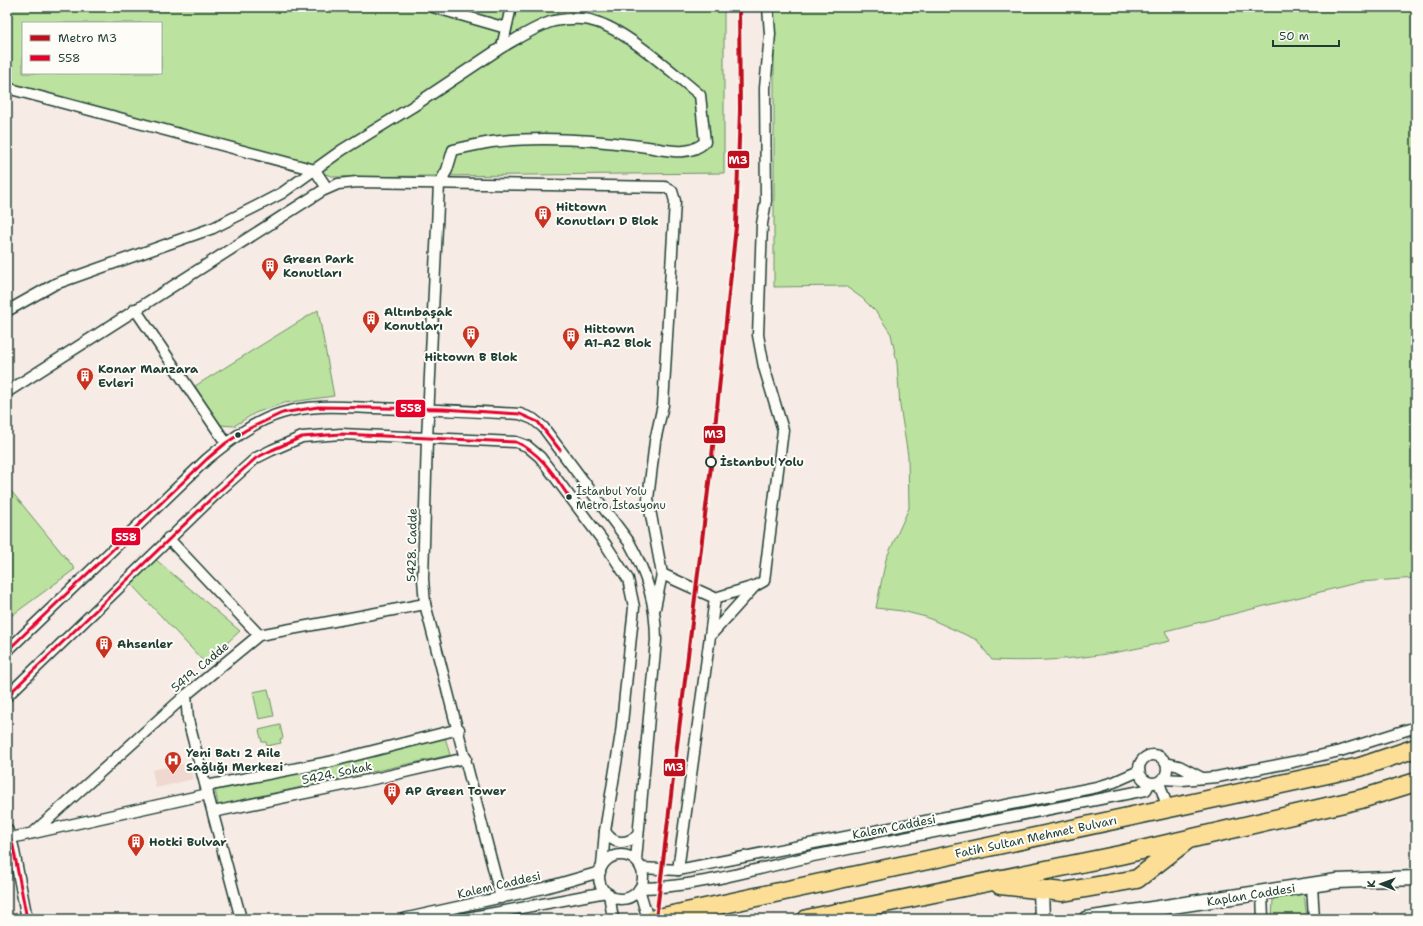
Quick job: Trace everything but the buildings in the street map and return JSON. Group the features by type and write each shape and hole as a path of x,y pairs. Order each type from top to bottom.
{"highway":[{"name":"Fatih Sultan Mehmet Bulvarı","path":"654,919 1360,767 1416,748"},
{"path":"807,919 857,914 983,883 1189,839 1361,799 1416,782"},
{"path":"983,883 1063,892 1137,879 1165,859 1189,839"}],"street":[{"path":"433,7 506,28"},
{"path":"502,47 510,7"},
{"path":"662,574 715,598 755,586 764,581 783,430 764,368 758,335 762,231 766,201 765,88 770,34 768,7"},
{"path":"7,311 55,284 213,228 282,193 342,150 412,107 502,47 552,22 573,19 592,20 606,25 629,39 700,95 705,142 698,149 683,152 573,140 492,142 453,150 447,170 439,184"},
{"path":"7,88 316,170 327,188"},
{"path":"7,392 327,188 338,184 357,182 660,186 668,188 674,195 675,201 663,405 655,441 648,499 662,574 655,608 656,640 638,836 638,864 643,880 639,888 632,895 626,898 620,898 608,893 601,885 605,831 621,734 634,616 634,607 628,579 606,546 540,457 527,446 516,442 427,440 341,434 302,437 256,458 168,538 36,670 7,696"},
{"name":"5428. Cadde","path":"439,184 427,440 424,580 425,604 459,729 501,898"},
{"path":"136,309 226,443"},
{"path":"9,645 207,459 226,443 246,430 282,413 318,407 429,409 520,414 538,422 629,542 645,573 655,608"},
{"path":"168,538 259,635"},
{"path":"710,636 755,586"},
{"path":"678,870 715,598"},
{"name":"5419. Cadde","path":"33,833 186,695 259,635 425,604"},
{"path":"186,695 188,720 241,919"},
{"path":"1202,778 1179,766 1166,763 1158,756 1150,755 1143,760 1139,771 1143,779 1157,781 1182,780 1217,777 1340,752 1416,727"},
{"path":"27,919 9,834 33,833 207,790 329,762 459,729"},
{"name":"5424. Sokak","path":"213,812 466,758"},
{"path":"1157,781 1167,772 1166,763"},
{"name":"Kalem Caddesi","path":"638,864 678,870 1097,787 1114,782 1139,771"},
{"path":"1157,781 1168,809"},
{"name":"Kalem Caddesi","path":"639,888 660,888 703,881 864,846 1117,796 1146,790 1157,781"},
{"path":"605,831 608,837 615,841 624,843 631,841 638,836"},
{"path":"601,869 611,857 617,855 624,855 638,864"},
{"name":"Kalem Caddesi","path":"403,919 576,880 601,869"},
{"name":"Kaplan Caddesi","path":"1086,919 1361,879 1416,878"},
{"path":"1312,886 1314,919"},
{"path":"639,888 648,919"},
{"path":"1041,890 1042,919"},
{"path":"608,893 613,919"},
{"name":"Kalem Caddesi","path":"462,919 608,893"},
{"path":"1262,894 1263,919"}],"shaded area":[{"name":"Yeni Batı 2 Aile Sağlığı Merkezi","path":"189,763 193,779 156,788 152,770"}],"green space":[{"path":"7,7 724,7 724,173 336,177 7,89"},
{"path":"774,7 1416,7 1416,578 1360,582 1165,631 1170,641 1125,651 1060,659 1015,661 992,660 977,640 926,617 902,611 876,608 886,559 909,508 908,456 900,406 897,363 891,334 877,313 862,298 845,286 774,287"},
{"path":"318,310 334,396 284,403 255,413 234,426 219,425 195,386"},
{"path":"7,486 75,569 7,619"},
{"path":"155,559 240,631 205,663 131,584"},
{"path":"268,689 274,716 259,719 253,692"},
{"path":"280,725 283,738 280,739 281,743 267,746 266,742 262,742 259,730"},
{"path":"445,737 450,755 218,805 215,789"},
{"path":"1304,894 1307,919 1272,919 1273,898 1277,895"}],"metro line":[{"name":"M3","path":"656,919 711,466 736,226 740,110 739,7"}],"transit line":[{"name":"558","path":"7,651 207,459 226,443 246,430 282,413 318,407 443,409 520,414 538,422 560,450"},
{"name":"558","path":"7,696 217,493 256,458 302,437 341,434 516,442 540,458 569,497"},
{"name":"558","path":"7,829 13,846 27,919"}],"place":[{"name":"Hittown Konutları D Blok","path":"543,229"},
{"name":"Green Park Konutları","path":"270,281"},
{"name":"Altınbaşak Konutları","path":"371,334"},
{"name":"Hittown B Blok","path":"471,349"},
{"name":"Hittown A1-A2 Blok","path":"571,351"},
{"name":"Konar Manzara Evleri","path":"85,391"},
{"name":"İstanbul Yolu","path":"711,462"},
{"name":"İstanbul Yolu Metro İstasyonu","path":"569,497"},
{"name":"Ahsenler","path":"104,659"},
{"name":"Yeni Batı 2 Aile Sağlığı Merkezi","path":"173,775"},
{"name":"AP Green Tower","path":"392,806"},
{"name":"Hotki Bulvar","path":"136,857"}]}
